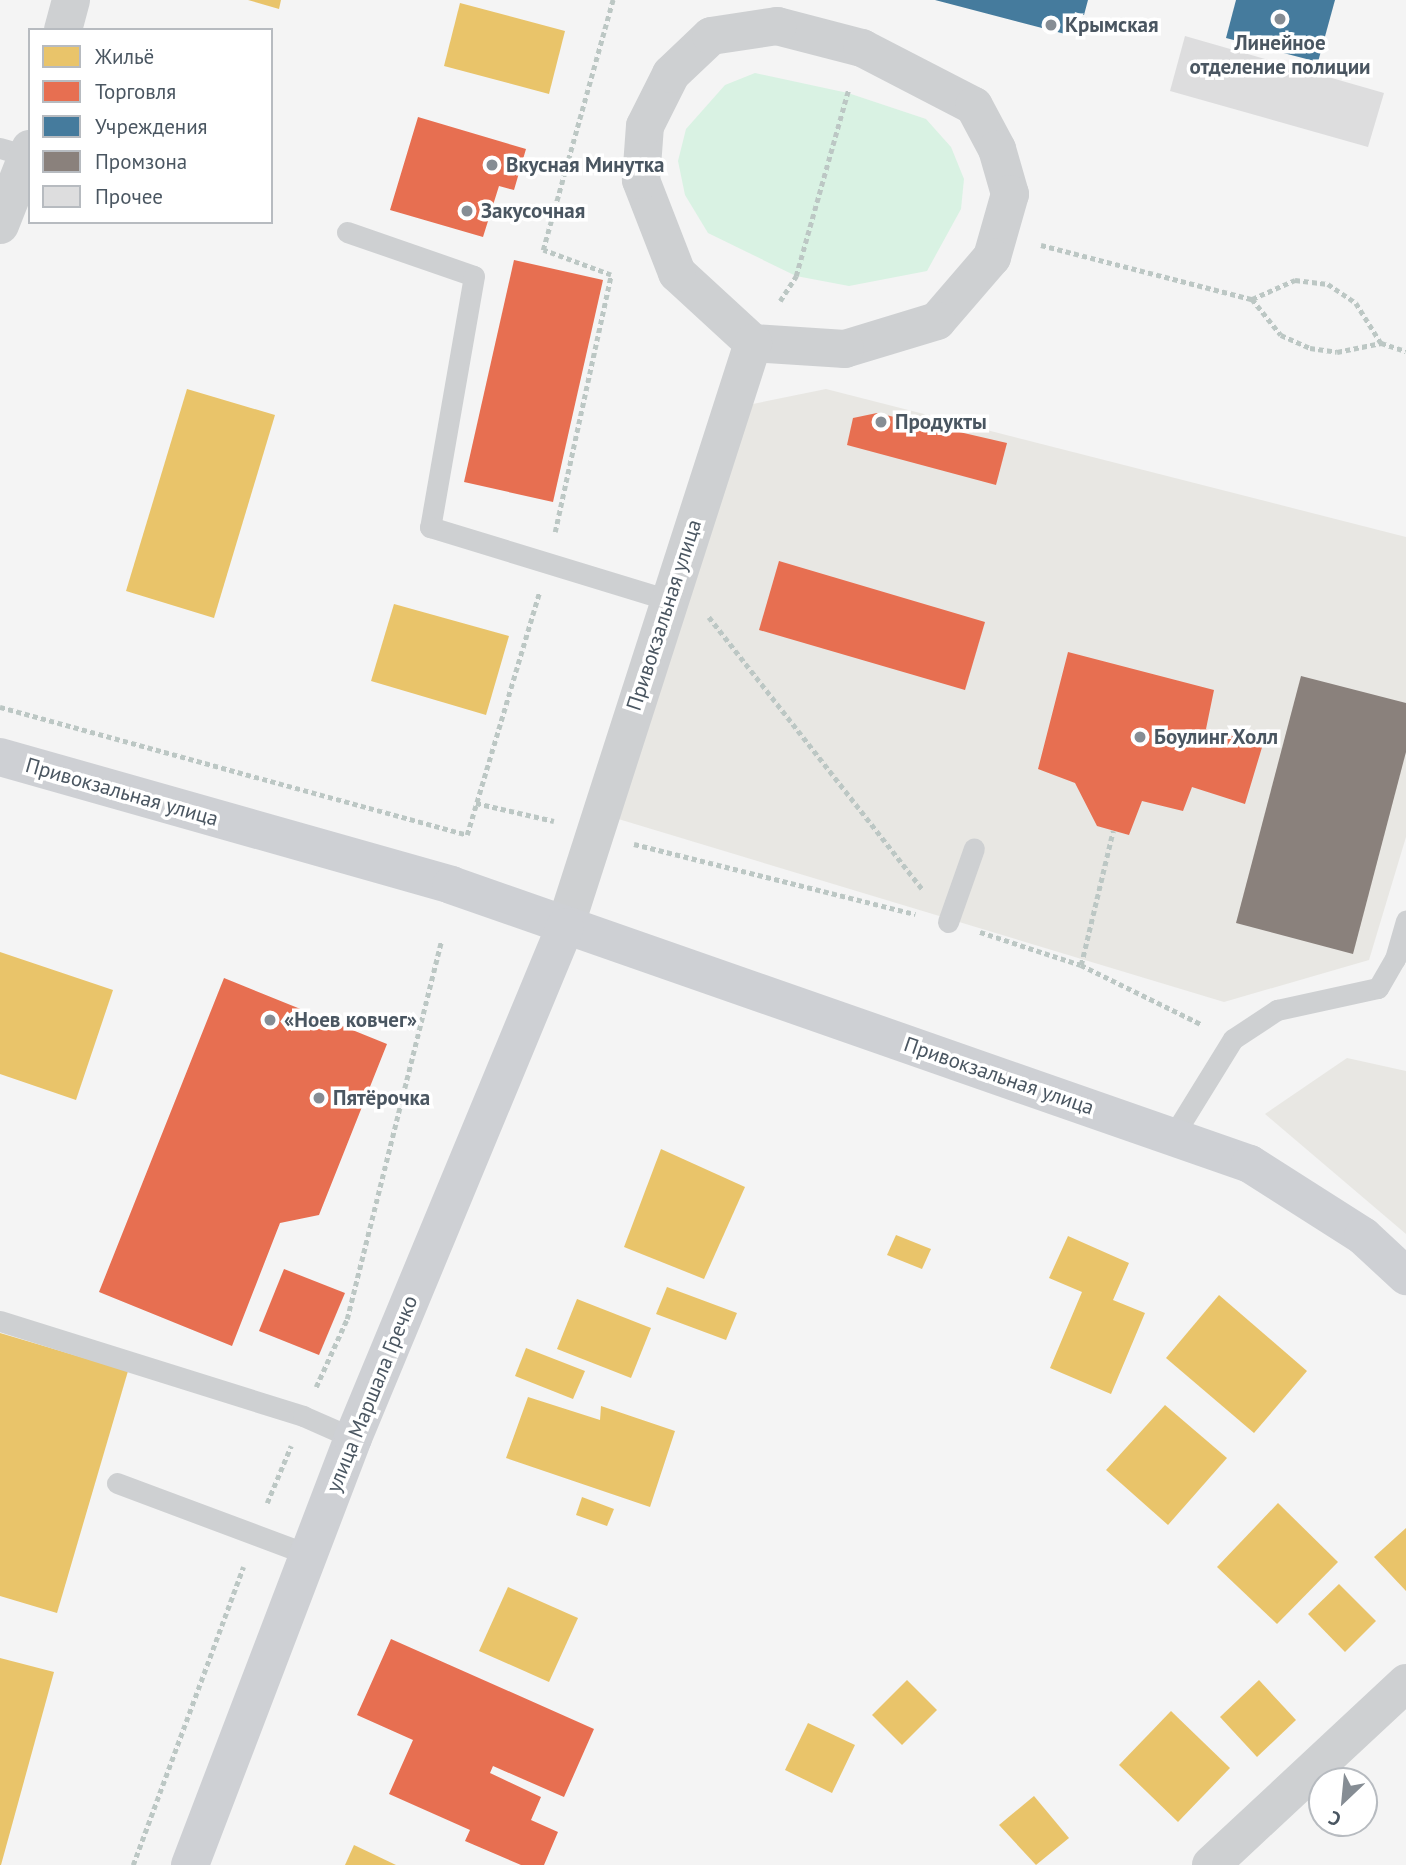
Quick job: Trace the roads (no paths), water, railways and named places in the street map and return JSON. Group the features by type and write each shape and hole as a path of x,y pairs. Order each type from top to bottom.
{"main road":[{"name":"Привокзальная улица","path":"0,757 451,885 1250,1164 1363,1236 1406,1276"},
{"name":"улица Маршала Гречко","path":"190,1865 353,1438 565,927"}],"street":[{"path":"64,28 71,0"},
{"path":"777,26 862,48 974,106 997,149 1010,194 1000,234 970,290 917,330 845,349 753,343 677,273 641,180 645,126 671,74 711,36 777,26"},
{"path":"0,225 19,151"},
{"name":"Привокзальная улица","path":"565,927 686,604 753,343"},
{"path":"1211,1865 1406,1683"}],"lane":[{"path":"347,232 474,276 429,527 686,604"},
{"path":"948,922 974,848"},
{"path":"1172,1136 1233,1039 1277,1010 1378,988 1395,959 1406,921"},
{"path":"0,1321 303,1416 353,1438"},
{"path":"117,1483 307,1554"}],"place":[{"name":"Линейное отделение полиции","path":"1280,19"},
{"name":"Крымская","path":"1051,25"},
{"name":"Вкусная Минутка","path":"492,165"},
{"name":"Закусочная","path":"467,211"},
{"name":"Продукты","path":"881,422"},
{"name":"Боулинг Холл","path":"1140,737"},
{"name":"«Ноев ковчег»","path":"270,1020"},
{"name":"Пятёрочка","path":"319,1098"}]}
